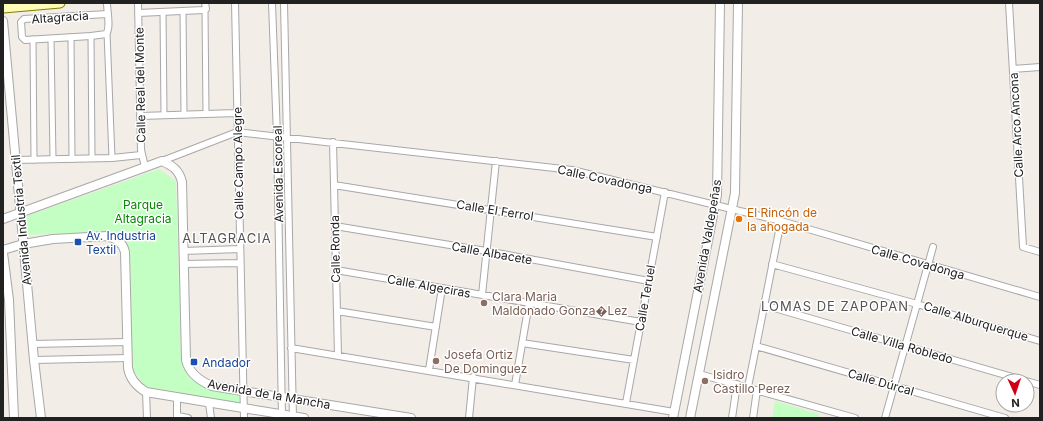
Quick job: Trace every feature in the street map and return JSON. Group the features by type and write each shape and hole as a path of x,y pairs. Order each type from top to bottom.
{"main road":[{"path":"3,8 60,3"}],"street":[{"path":"107,3 112,158"},
{"name":"Calle Real del Monte","path":"138,3 140,116 142,155 145,167"},
{"path":"205,3 206,114"},
{"name":"Calle Campo Alegre","path":"235,3 244,418"},
{"name":"Avenida Escoreal","path":"272,3 277,136 282,416"},
{"name":"Avenida Escoreal","path":"284,3 293,417"},
{"name":"Avenida Valdepeñas","path":"673,415 715,205 718,183 720,3"},
{"name":"Avenida Valdepeñas","path":"690,418 732,209 735,175 738,3"},
{"name":"Calle Arco Ancona","path":"1009,3 1023,247 1040,252"},
{"path":"138,13 205,10"},
{"path":"183,11 184,114"},
{"path":"163,12 164,115"},
{"name":"Altagracia","path":"107,14 22,20 23,39 91,36 107,33"},
{"name":"Avenida Industria Textil","path":"3,21 32,344 41,418"},
{"path":"91,36 92,158"},
{"path":"71,37 72,159"},
{"path":"51,38 53,159"},
{"path":"33,39 34,160"},
{"path":"1013,69 1040,67"},
{"path":"140,116 237,113"},
{"name":"Calle Covadonga","path":"162,161 237,132 572,170 781,221 1040,297"},
{"name":"Calle Ronda","path":"333,142 338,355"},
{"path":"15,160 112,158 142,155"},
{"path":"3,219 162,161"},
{"name":"Avenida de la Mancha","path":"162,161 178,170 182,182 186,360 187,365 196,376 204,383 212,386 411,418"},
{"path":"482,295 496,161"},
{"name":"Calle El Ferrol","path":"334,185 491,209 657,237"},
{"name":"Calle Teruel","path":"626,403 665,192"},
{"path":"748,387 781,221"},
{"name":"Calle Albacete","path":"335,226 486,251 648,281"},
{"path":"3,250 23,244 53,239 107,236 113,238 121,244 125,252 128,368 131,378 137,386 146,392 147,418"},
{"path":"885,418 933,247"},
{"path":"183,251 240,249"},
{"name":"Avenida Industria Textil","path":"3,253 9,300 14,418"},
{"path":"184,264 240,263"},
{"name":"Calle Alburquerque","path":"772,264 917,304 1040,341"},
{"name":"Calle Algeciras","path":"336,270 641,322"},
{"path":"429,370 442,288"},
{"path":"516,384 529,303"},
{"name":"Calle Villa Robledo","path":"764,305 1040,384"},
{"path":"337,311 436,327"},
{"path":"32,344 128,342"},
{"path":"522,342 634,360"},
{"name":"Calle Dúrcal","path":"756,346 1005,418"},
{"path":"291,348 626,403 673,415"},
{"path":"34,360 128,358"},
{"path":"699,374 855,418"},
{"path":"469,418 474,377"},
{"path":"732,418 737,384"},
{"path":"753,418 757,390"},
{"name":"Avenida de la Mancha","path":"146,392 244,408 282,416 304,418"},
{"path":"177,398 177,417 188,418"},
{"path":"210,403 211,418"}],"green space":[{"name":"Parque Altagracia","path":"159,169 176,181 181,360 190,379 216,390 239,394 239,404 147,388 134,372 131,340 130,250 117,233 95,232 28,235 24,217"},
{"path":"775,401 819,414 818,418 772,418"}],"place":[{"name":"El Rincón de la ahogada","path":"739,219"},
{"name":"Av. Industria Textil","path":"78,242"},
{"name":"Clara Maria Maldonado Gonza�Lez","path":"484,303"},
{"name":"Josefa Ortiz De Dominguez","path":"436,361"},
{"name":"Andador","path":"194,362"},
{"name":"Isidro Castillo Perez","path":"705,381"}],"district":[{"name":"ALTAGRACIA","path":"227,238"},
{"name":"LOMAS DE ZAPOPAN","path":"835,306"}]}
